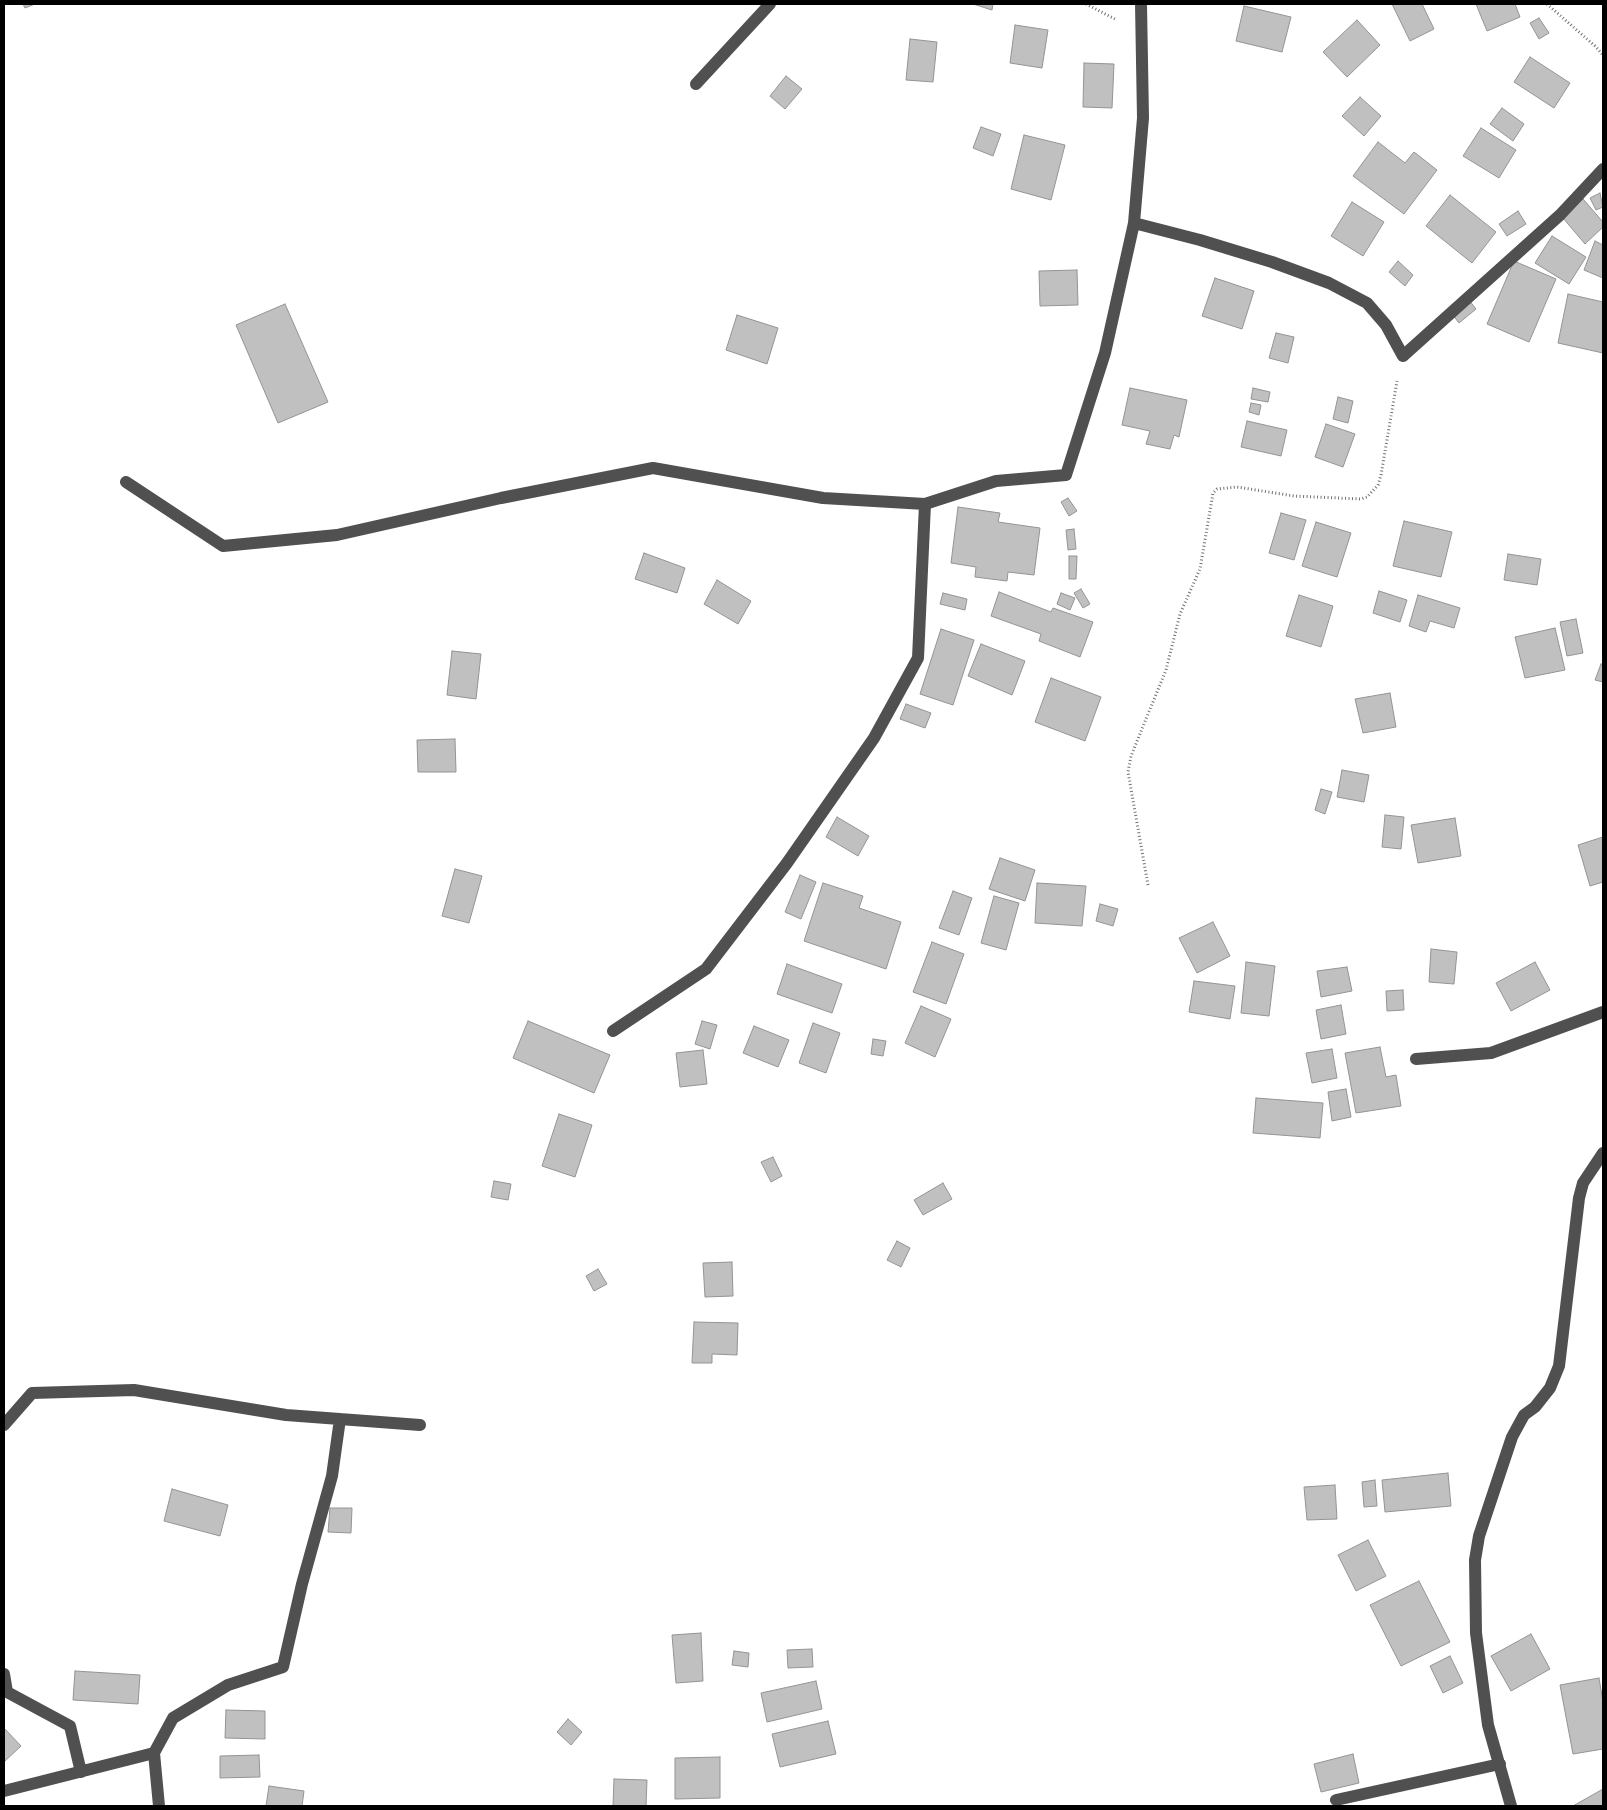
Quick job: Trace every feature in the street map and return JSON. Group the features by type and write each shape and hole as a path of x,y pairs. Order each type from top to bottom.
{"street":[{"path":"696,84 770,4"},
{"path":"126,482 223,546 337,535 500,498 654,468 823,498 925,504 996,481 1066,475 1105,353 1134,224 1143,118 1141,4"},
{"path":"1134,224 1200,240 1272,262 1329,283 1367,303 1386,325 1402,356 1602,176"},
{"path":"613,1031 706,970 788,863 874,738 918,658 925,504"},
{"path":"1416,1059 1491,1053 1603,1012"},
{"path":"1512,1806 1488,1724 1476,1633 1474,1560 1479,1536 1512,1437 1524,1415 1535,1407 1550,1388 1559,1366 1579,1198 1583,1183 1603,1153"},
{"path":"4,1425 32,1394 134,1390 286,1415 420,1425"},
{"path":"159,1806 154,1754 173,1718 228,1685 283,1667 302,1584 332,1476 340,1419"},
{"path":"4,1674 7,1692 70,1726 81,1772"},
{"path":"4,1791 154,1754"},
{"path":"1336,1800 1500,1764"}],"path":[{"path":"1547,4 1596,46 1603,55"},
{"path":"1148,885 1128,772 1131,756 1166,670 1180,614 1200,569 1213,493 1217,489 1237,486 1294,496 1361,499 1367,497 1378,485 1381,475 1402,356"}],"building":[{"path":"23,4 35,4 25,8"},
{"path":"973,4 993,4 992,10"},
{"path":"1392,4 1422,4 1434,29 1410,41"},
{"path":"1476,4 1515,4 1520,17 1487,31"},
{"path":"1244,6 1291,17 1282,52 1236,41"},
{"path":"1539,18 1549,33 1539,39 1530,23"},
{"path":"1357,20 1380,45 1347,77 1323,52"},
{"path":"1015,25 1048,30 1042,68 1010,63"},
{"path":"910,39 937,42 933,82 906,80"},
{"path":"1530,57 1570,83 1554,108 1514,82"},
{"path":"1084,63 1114,64 1112,108 1083,107"},
{"path":"786,76 802,89 785,109 770,96"},
{"path":"1360,97 1381,116 1364,136 1342,116"},
{"path":"1502,108 1524,124 1513,141 1490,124"},
{"path":"981,127 1001,134 993,156 973,148"},
{"path":"1481,128 1516,150 1499,178 1463,156"},
{"path":"1024,135 1065,145 1051,200 1011,189"},
{"path":"1378,142 1405,163 1414,152 1437,170 1404,214 1353,176"},
{"path":"1600,193 1603,207 1596,210 1590,198"},
{"path":"1450,195 1496,232 1472,263 1426,226"},
{"path":"1583,199 1603,222 1603,227 1585,244 1563,218"},
{"path":"1352,202 1384,222 1363,256 1331,236"},
{"path":"1518,211 1526,224 1507,236 1499,224"},
{"path":"1552,236 1586,257 1569,284 1535,263"},
{"path":"1595,241 1603,245 1603,278 1584,270"},
{"path":"1398,261 1413,275 1405,286 1389,272"},
{"path":"1514,261 1556,279 1529,342 1487,324"},
{"path":"1077,270 1078,305 1040,306 1039,271"},
{"path":"1215,278 1254,291 1242,329 1202,316"},
{"path":"1568,294 1603,302 1603,353 1558,343"},
{"path":"1469,300 1476,309 1459,323 1452,314"},
{"path":"285,304 328,402 278,423 236,325"},
{"path":"737,315 778,328 767,364 726,350"},
{"path":"1276,333 1294,337 1288,363 1269,358"},
{"path":"1130,388 1187,400 1179,437 1174,435 1170,449 1146,444 1150,431 1122,425"},
{"path":"1253,388 1270,392 1268,402 1251,399"},
{"path":"1338,397 1353,401 1348,423 1333,419"},
{"path":"1251,403 1261,405 1259,415 1249,412"},
{"path":"1247,421 1287,430 1281,456 1241,447"},
{"path":"1326,424 1355,434 1343,467 1315,457"},
{"path":"1068,498 1077,511 1069,516 1061,502"},
{"path":"958,507 1000,513 998,522 1040,528 1034,575 1008,572 1007,581 975,577 976,567 951,563"},
{"path":"1281,513 1306,520 1294,560 1269,553"},
{"path":"1404,521 1452,532 1441,577 1393,566"},
{"path":"1316,522 1351,533 1337,577 1302,566"},
{"path":"1074,529 1076,549 1068,550 1066,530"},
{"path":"644,553 685,568 677,593 635,579"},
{"path":"1508,554 1541,559 1537,585 1504,580"},
{"path":"1069,556 1077,556 1076,579 1069,579"},
{"path":"717,580 751,601 738,624 704,604"},
{"path":"1081,589 1090,604 1083,608 1074,593"},
{"path":"1379,591 1407,600 1400,622 1373,613"},
{"path":"999,592 1051,612 1053,608 1093,622 1080,657 1039,641 1041,634 991,616"},
{"path":"943,593 967,599 965,610 940,604"},
{"path":"1061,593 1075,598 1070,610 1057,604"},
{"path":"1299,595 1333,606 1321,647 1286,636"},
{"path":"1418,595 1460,608 1454,628 1430,621 1426,632 1409,626"},
{"path":"1576,619 1583,653 1567,656 1560,622"},
{"path":"1555,628 1565,670 1525,678 1515,637"},
{"path":"941,629 974,640 953,705 920,694"},
{"path":"981,644 1025,661 1012,695 968,676"},
{"path":"452,651 481,654 476,699 447,695"},
{"path":"1601,664 1603,664 1603,682 1595,680"},
{"path":"1051,678 1101,697 1085,741 1035,722"},
{"path":"1390,693 1396,727 1363,733 1355,699"},
{"path":"906,704 931,713 925,728 900,719"},
{"path":"455,739 456,772 418,772 417,740"},
{"path":"1342,770 1369,775 1364,802 1337,797"},
{"path":"1321,789 1332,792 1325,814 1315,810"},
{"path":"1385,815 1404,817 1401,849 1382,847"},
{"path":"837,817 869,836 858,856 826,837"},
{"path":"1455,818 1461,856 1418,863 1411,825"},
{"path":"1603,837 1603,882 1590,886 1578,845"},
{"path":"1000,858 1035,870 1025,901 989,889"},
{"path":"455,869 482,876 469,923 442,916"},
{"path":"800,875 816,882 801,919 785,912"},
{"path":"823,883 863,896 859,908 901,922 886,969 804,941"},
{"path":"1037,883 1086,886 1082,926 1035,923"},
{"path":"953,891 972,898 959,935 939,928"},
{"path":"994,896 1019,903 1006,950 981,943"},
{"path":"1100,904 1118,909 1113,926 1096,921"},
{"path":"1213,922 1230,956 1197,973 1179,938"},
{"path":"932,942 964,954 946,1004 913,992"},
{"path":"1431,949 1457,952 1454,984 1429,982"},
{"path":"1246,962 1275,966 1269,1016 1241,1013"},
{"path":"1535,962 1550,990 1511,1011 1496,983"},
{"path":"787,964 842,984 832,1013 777,994"},
{"path":"1347,967 1352,991 1321,997 1317,971"},
{"path":"1194,981 1235,986 1230,1019 1189,1012"},
{"path":"1403,990 1404,1010 1387,1011 1386,991"},
{"path":"1341,1005 1346,1034 1321,1039 1316,1010"},
{"path":"921,1006 951,1019 935,1057 905,1043"},
{"path":"528,1021 610,1055 594,1093 513,1058"},
{"path":"702,1021 717,1025 710,1049 695,1044"},
{"path":"813,1023 840,1033 826,1073 799,1063"},
{"path":"754,1026 789,1040 778,1067 743,1053"},
{"path":"873,1039 886,1041 883,1056 871,1054"},
{"path":"1380,1047 1386,1077 1396,1075 1401,1106 1356,1113 1345,1053"},
{"path":"1332,1049 1337,1078 1312,1083 1306,1053"},
{"path":"703,1050 707,1084 680,1087 676,1053"},
{"path":"1346,1089 1351,1117 1332,1121 1328,1092"},
{"path":"1256,1098 1323,1103 1320,1138 1253,1133"},
{"path":"559,1114 592,1125 575,1177 542,1166"},
{"path":"773,1157 782,1176 771,1182 761,1162"},
{"path":"494,1181 511,1184 508,1200 491,1197"},
{"path":"943,1183 952,1199 923,1215 914,1200"},
{"path":"897,1241 910,1248 901,1267 887,1260"},
{"path":"732,1262 733,1296 705,1297 703,1263"},
{"path":"598,1269 607,1284 594,1291 586,1276"},
{"path":"694,1322 738,1323 737,1355 712,1354 712,1363 692,1363"},
{"path":"1448,1473 1451,1506 1385,1512 1382,1480"},
{"path":"1375,1480 1377,1506 1364,1507 1362,1482"},
{"path":"1335,1485 1337,1519 1307,1520 1304,1487"},
{"path":"172,1489 228,1505 220,1536 164,1521"},
{"path":"330,1508 352,1508 351,1533 328,1532"},
{"path":"1368,1540 1386,1576 1356,1591 1338,1555"},
{"path":"1419,1581 1450,1642 1401,1666 1370,1605"},
{"path":"701,1633 703,1681 676,1683 672,1635"},
{"path":"1531,1634 1550,1669 1511,1691 1491,1656"},
{"path":"812,1649 813,1667 788,1668 787,1650"},
{"path":"734,1651 749,1653 748,1667 732,1665"},
{"path":"1450,1656 1463,1683 1443,1693 1430,1666"},
{"path":"75,1671 140,1675 138,1704 73,1700"},
{"path":"1599,1678 1603,1702 1603,1749 1573,1754 1560,1685"},
{"path":"816,1681 822,1709 767,1722 761,1693"},
{"path":"226,1710 265,1711 265,1739 225,1738"},
{"path":"568,1719 582,1732 571,1745 557,1732"},
{"path":"828,1721 836,1754 780,1767 772,1734"},
{"path":"4,1728 21,1746 4,1762"},
{"path":"1353,1754 1359,1783 1321,1792 1314,1764"},
{"path":"259,1755 260,1777 220,1778 220,1756"},
{"path":"720,1757 720,1798 675,1799 675,1758"},
{"path":"614,1779 647,1780 646,1806 613,1806"},
{"path":"269,1786 304,1791 302,1806 266,1806"},
{"path":"1603,1789 1603,1806 1573,1806"}]}
